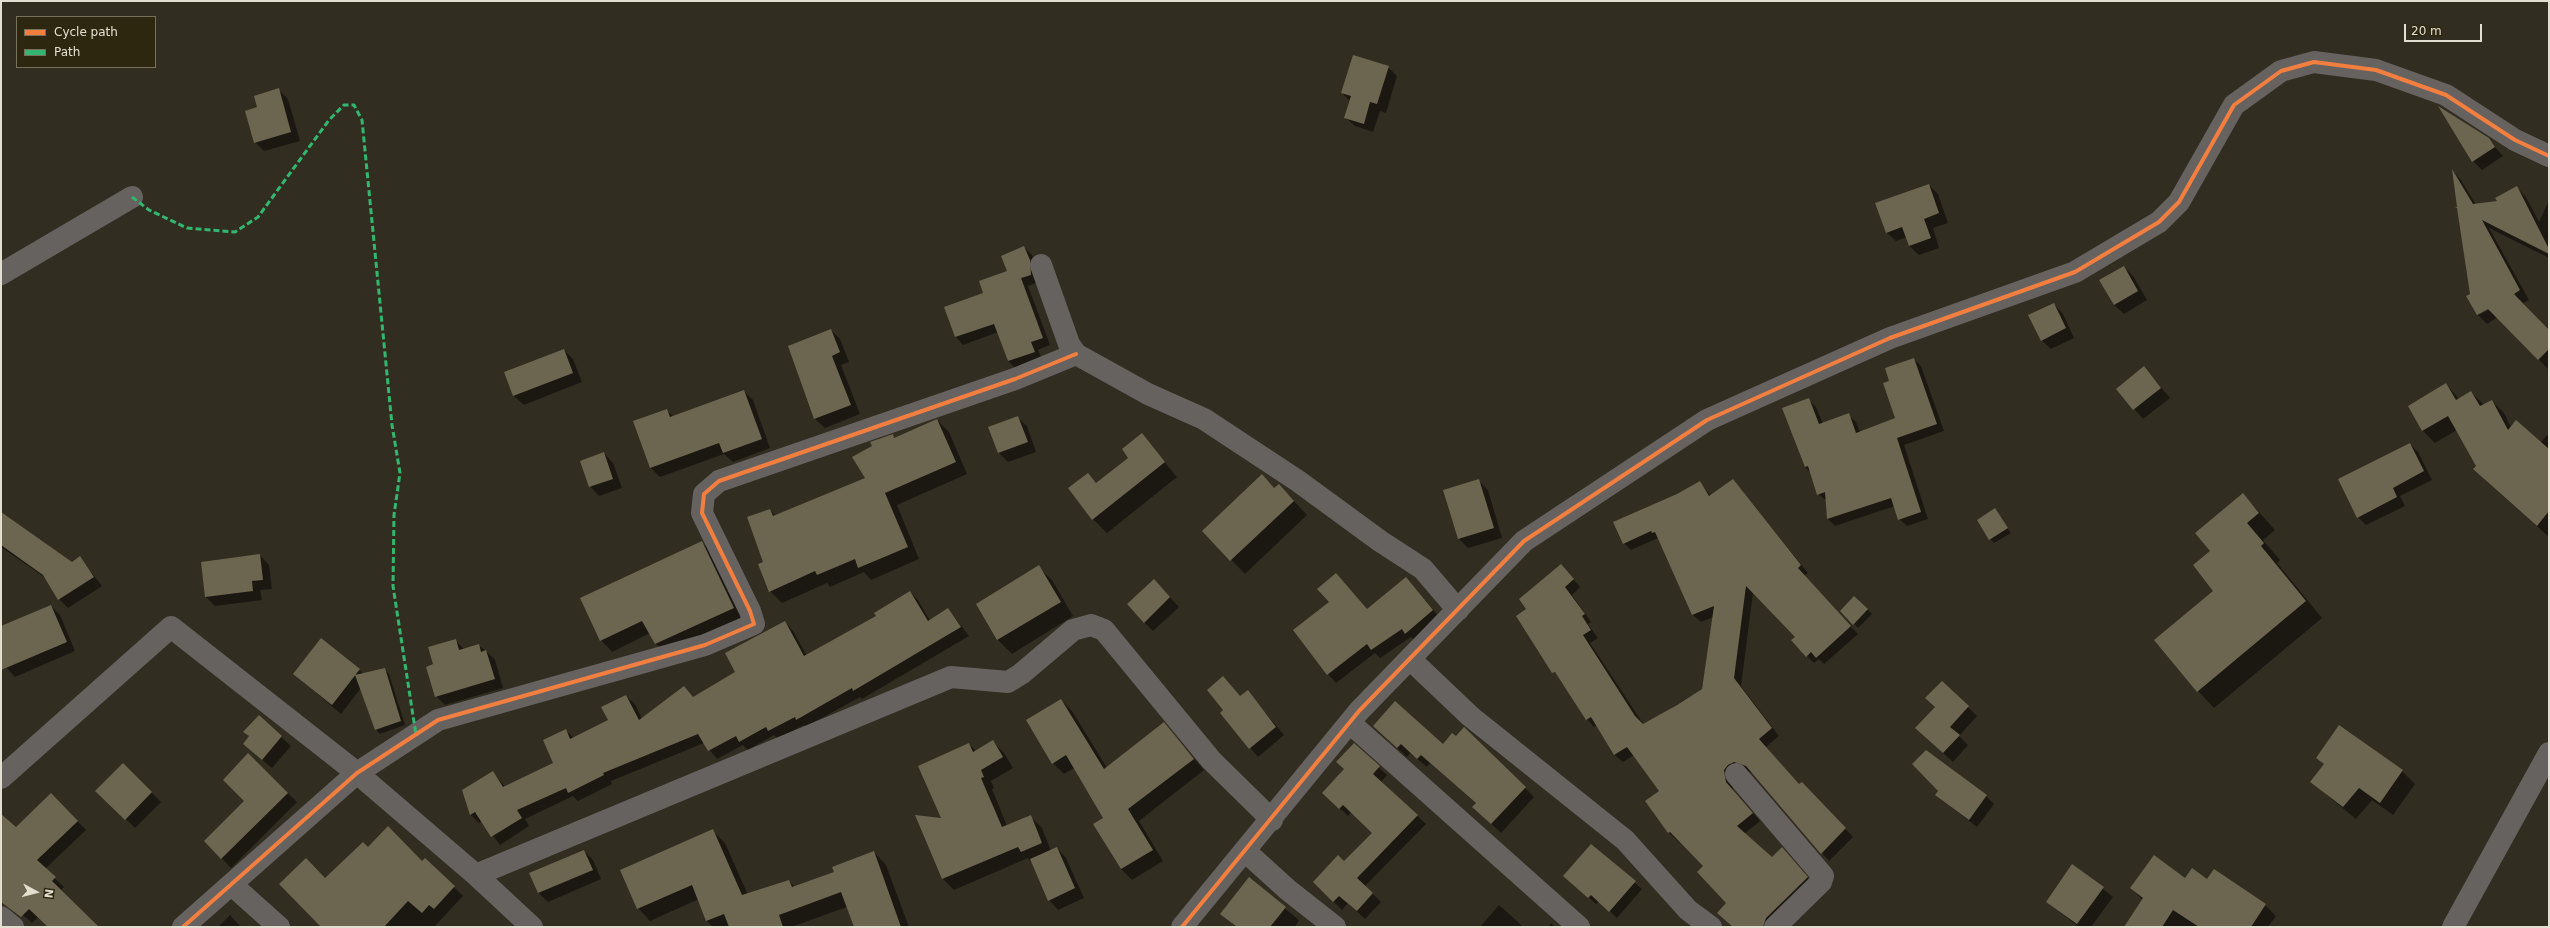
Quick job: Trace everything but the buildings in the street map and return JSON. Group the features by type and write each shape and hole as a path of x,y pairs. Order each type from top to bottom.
{"street":[{"path":"1182,927 1272,820 1350,723 1410,658 1524,541 1707,420 1890,338 2075,272 2159,222 2179,202 2234,105 2281,71 2314,62 2376,70 2446,95 2515,140 2549,156"},
{"path":"1,274 132,196"},
{"path":"1041,265 1069,344 1076,354 1148,394 1204,419 1298,480 1380,541 1423,569 1458,610"},
{"path":"183,927 357,773 438,720 705,645 754,624 750,611 702,513 704,494 719,480 1015,379 1076,354"},
{"path":"476,875 950,677 1008,682 1074,630 1091,625 1104,630 1211,760 1272,820"},
{"path":"1,778 171,626 357,773 476,875 532,927"},
{"path":"1410,658 1470,716 1625,840 1688,910 1711,927"},
{"path":"1350,723 1579,927"},
{"path":"2453,927 2549,753"},
{"path":"1736,774 1824,876 1821,882 1775,927"},
{"path":"1245,851 1288,890 1335,927"},
{"path":"232,884 279,927"},
{"path":"1,918 13,927"}],"marked path":[{"path":"132,197 149,210 187,228 235,232 258,217 329,120 344,105 354,105 362,120 392,425 400,473 394,515 393,586 416,735"}],"cycle path":[{"path":"1182,927 1359,711 1524,541 1707,420 1890,338 2075,272 2159,222 2179,202 2234,105 2281,71 2314,62 2376,70 2446,95 2515,140 2549,156"},
{"path":"183,927 357,773 438,720 705,645 754,624 750,611 702,513 704,494 719,481 1015,379 1076,354"}]}
